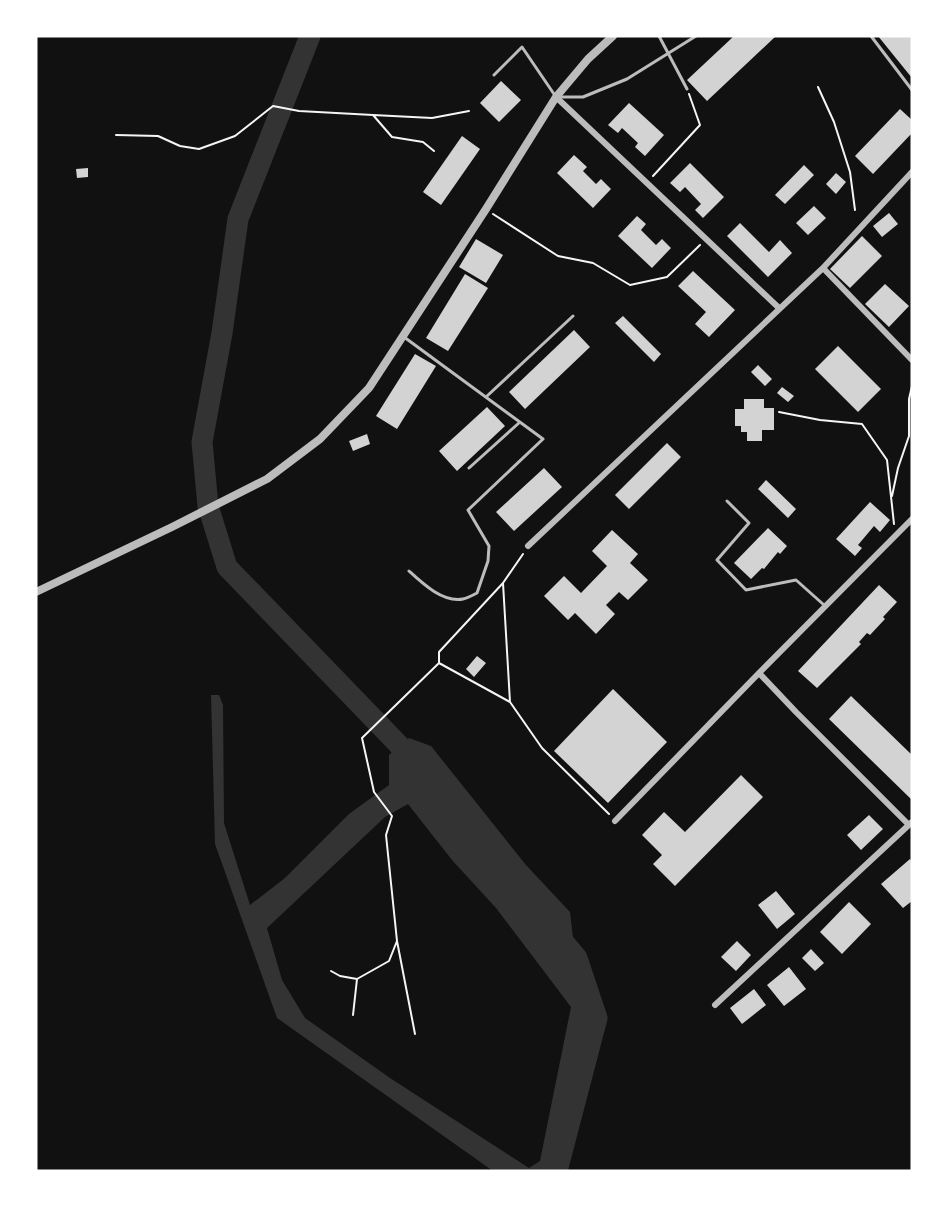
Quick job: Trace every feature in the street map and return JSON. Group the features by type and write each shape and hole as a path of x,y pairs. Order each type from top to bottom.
{"street":[{"path":"36,592 267,479 320,439 369,388 556,97 588,59 613,36"},
{"path":"556,97 778,308"},
{"path":"528,546 823,268 912,172"},
{"path":"823,268 912,360"},
{"path":"615,821 912,519"},
{"path":"715,1005 910,824 759,673"}],"lane":[{"path":"659,36 687,89"},
{"path":"494,75 522,47 556,97 583,97 627,79 696,36"},
{"path":"871,36 912,90"},
{"path":"486,397 573,316"},
{"path":"403,336 543,439 468,510 489,546 488,561 477,593 462,599 442,596 423,584 409,571"},
{"path":"470,468 520,422"},
{"path":"727,501 749,523 717,560 746,590 796,580 825,607"}],"path":[{"path":"818,87 834,122 850,172 855,210"},
{"path":"646,182 700,125 687,89"},
{"path":"116,135 158,136 180,146 199,149 235,136 273,106 299,111 432,118 470,111"},
{"path":"373,115 392,137 423,142 434,151"},
{"path":"486,209 558,256 593,263 630,285 667,277 703,242"},
{"path":"891,499 909,436 909,399 912,386"},
{"path":"779,412 820,420 862,424 887,460 896,536"},
{"path":"415,1034 397,941 386,836 392,816 374,792 362,738 439,663 439,652 503,583 528,546"},
{"path":"503,583 510,702"},
{"path":"439,663 510,702 542,748 615,821"},
{"path":"331,971 340,976 357,979 389,961 397,941"},
{"path":"353,1015 357,979"}],"shaded area":[{"path":"211,695 219,695 223,705 224,823 250,905 285,878 349,814 389,785 389,755 399,745 409,738 431,746 526,865 570,912 577,972 591,1016 562,1171 493,1171 277,1018 215,844","holes":["408,804 452,860 496,908 571,1007 540,1161 529,1168 390,1078 305,1018 282,980 267,928 385,817"]}],"building":[{"path":"734,36 776,36 707,101 687,80"},
{"path":"878,36 912,36 912,78"},
{"path":"501,81 521,100 499,122 480,103"},
{"path":"629,103 664,135 645,156 635,147 638,143 622,128 618,133 608,125"},
{"path":"900,109 912,120 912,133 873,174 855,156"},
{"path":"462,136 480,149 441,205 423,192"},
{"path":"574,155 587,167 583,171 596,184 601,179 611,189 593,208 557,173"},
{"path":"690,163 724,197 703,218 695,210 701,204 685,187 680,192 670,183"},
{"path":"804,165 814,175 785,204 775,195"},
{"path":"88,168 88,177 77,178 76,169"},
{"path":"836,173 846,182 836,194 826,184"},
{"path":"814,206 826,218 808,235 796,223"},
{"path":"889,213 898,224 882,237 873,226"},
{"path":"637,216 646,224 641,230 656,245 662,239 671,248 652,268 618,236"},
{"path":"740,223 769,252 780,240 792,253 768,277 727,236"},
{"path":"862,236 882,256 850,288 830,269"},
{"path":"476,239 503,255 486,283 459,267"},
{"path":"693,271 735,310 709,337 695,324 706,312 678,286"},
{"path":"465,274 488,288 448,351 426,338"},
{"path":"885,284 909,306 889,327 865,304"},
{"path":"623,316 661,354 654,362 615,323"},
{"path":"574,330 590,347 525,409 509,392"},
{"path":"838,346 881,389 858,412 815,369"},
{"path":"415,354 436,366 397,429 376,416"},
{"path":"758,365 772,379 765,386 751,372"},
{"path":"782,387 794,396 788,402 777,393"},
{"path":"744,399 764,399 764,408 774,408 774,430 762,430 762,441 747,441 747,432 741,432 741,426 735,426 735,409 744,409"},
{"path":"487,407 505,426 457,471 439,451"},
{"path":"367,434 370,444 353,451 349,441"},
{"path":"667,443 681,457 629,509 615,495"},
{"path":"544,468 562,487 514,531 496,512"},
{"path":"766,480 796,509 788,518 758,489"},
{"path":"870,502 890,520 880,532 874,526 858,545 862,548 855,556 836,539"},
{"path":"768,528 787,546 751,579 734,563"},
{"path":"612,530 638,554 630,563 648,580 628,600 619,592 606,605 615,614 596,634 575,613 568,620 544,596 564,576 581,593 607,566 592,551"},
{"path":"879,585 897,602 883,617 885,619 870,635 867,633 859,642 861,644 817,688 798,671"},
{"path":"477,656 486,663 474,677 466,669"},
{"path":"613,689 667,742 608,803 554,751"},
{"path":"851,696 912,755 912,800 829,719"},
{"path":"741,775 763,797 675,886 653,864 662,855 642,835 664,812 685,832"},
{"path":"869,815 883,829 861,850 847,835"},
{"path":"910,859 912,862 912,901 903,908 881,884"},
{"path":"776,891 795,914 777,929 758,905"},
{"path":"849,902 871,924 842,954 820,932"},
{"path":"737,941 751,955 736,971 721,957"},
{"path":"811,949 824,963 815,971 802,958"},
{"path":"789,967 806,989 784,1006 767,985"},
{"path":"754,989 766,1005 742,1024 730,1008"}],"waterway":[{"path":"310,36 238,219 222,333 202,442 208,506 227,567 418,767"},
{"path":"557,934 577,958 597,1018 557,1171"}]}
